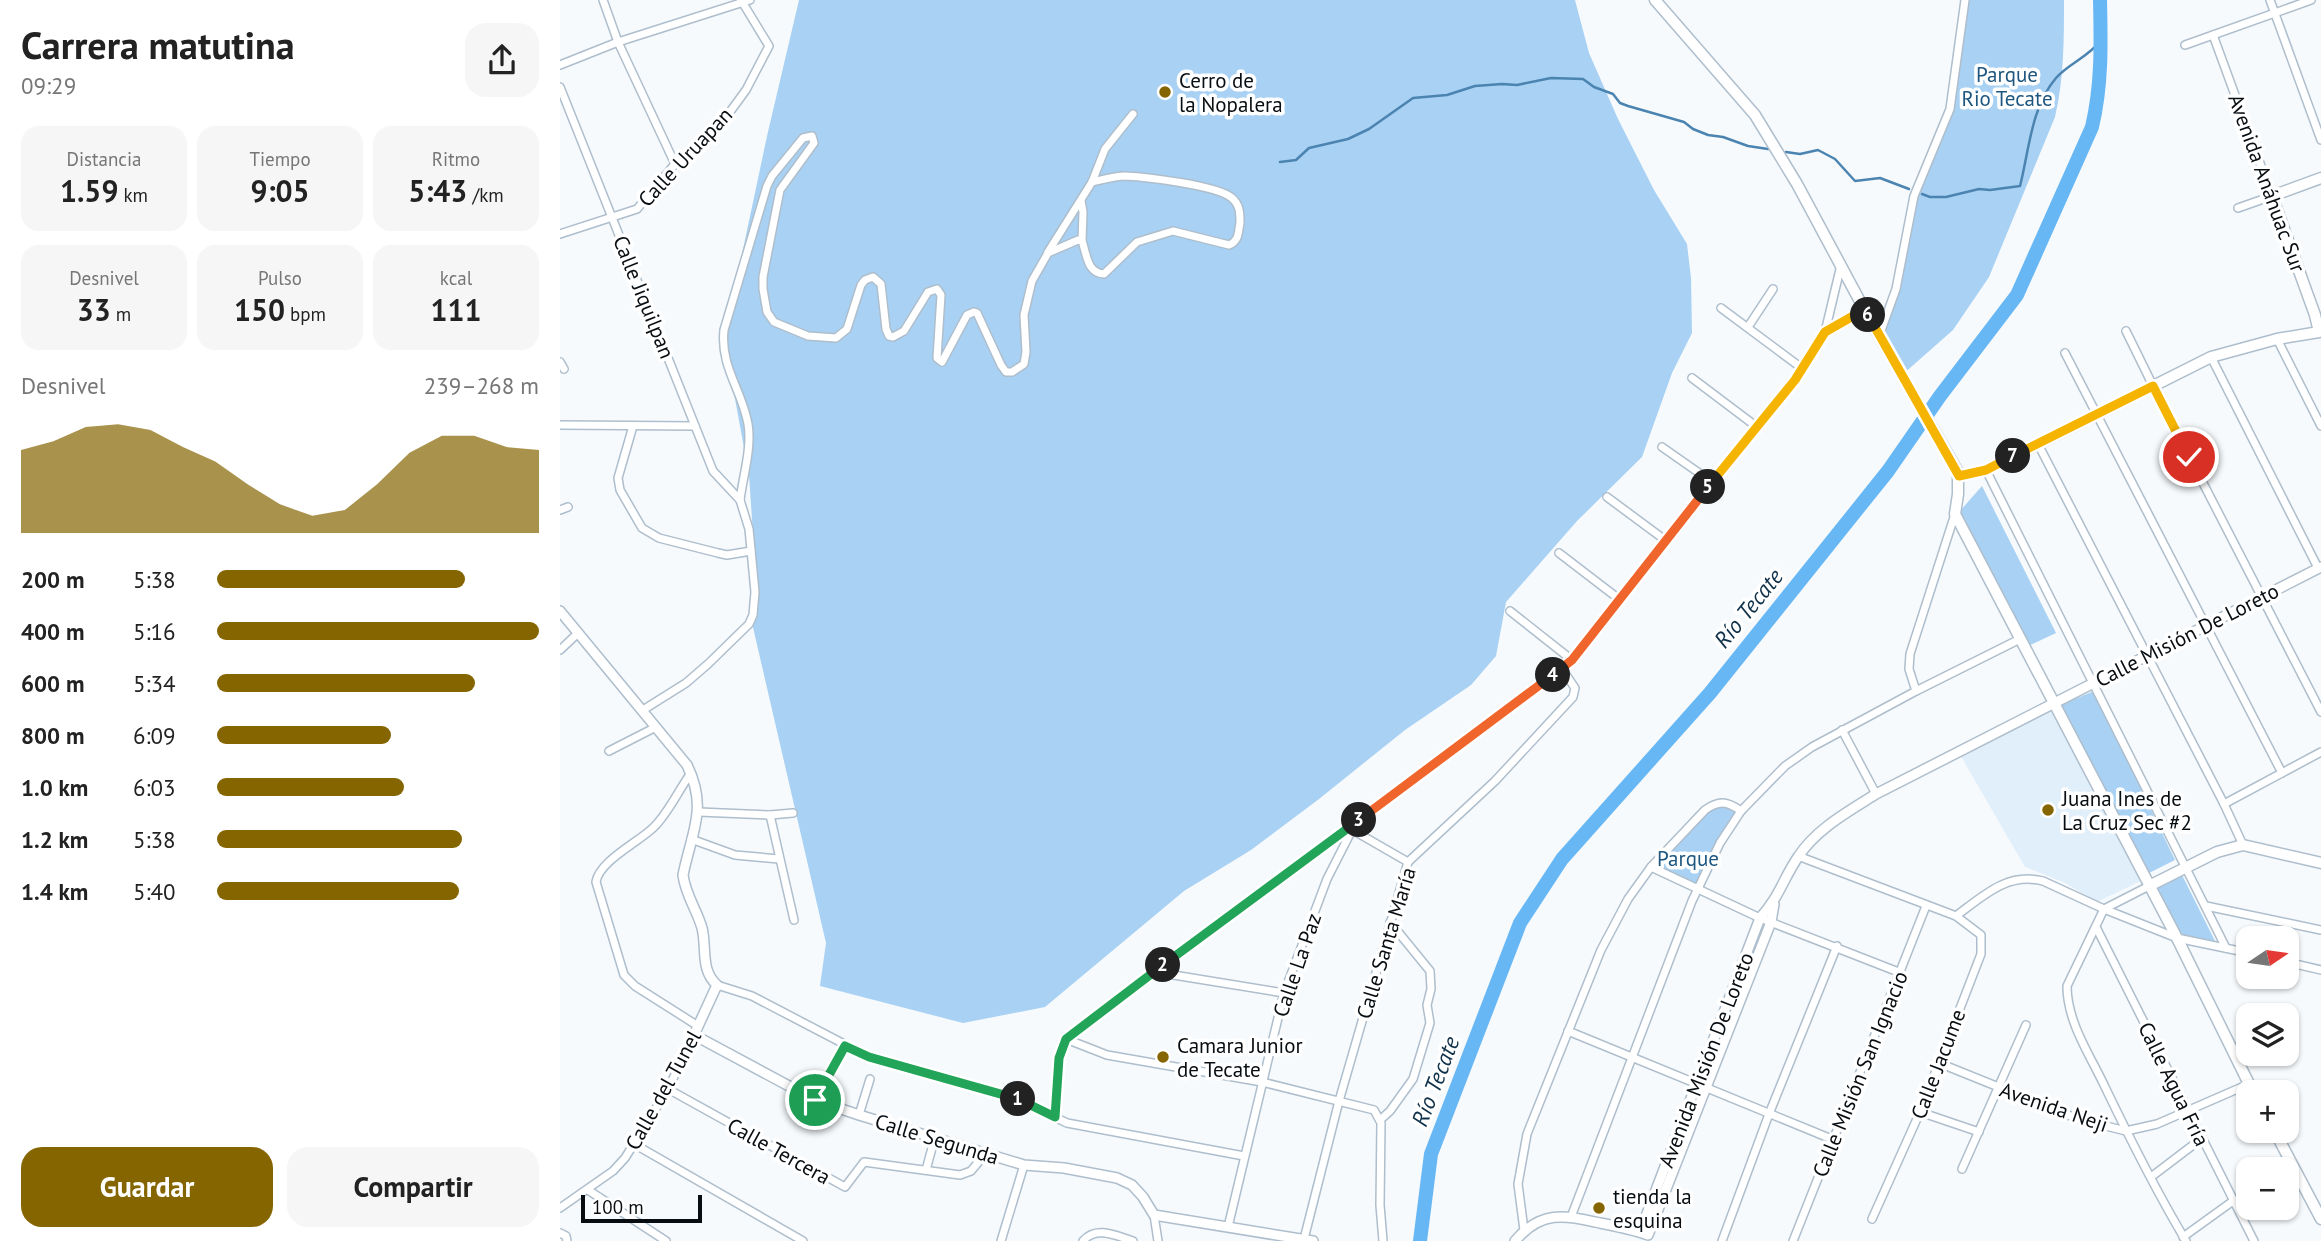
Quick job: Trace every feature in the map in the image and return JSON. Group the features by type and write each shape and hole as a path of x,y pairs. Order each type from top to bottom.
{"main road":[{"path":"1655,0 1755,115 1797,184 1959,476 1955,514 2177,938 2247,1080"},
{"path":"2272,196 2321,178"},
{"name":"Avenida Anáhuac Sur","path":"2272,196 2320,332"},
{"path":"1959,476 1986,470 2211,357 2320,332"},
{"path":"2148,886 2217,852 2242,845 2321,863"},
{"path":"2281,1143 2321,1219"}],"street":[{"path":"603,0 618,42 675,164"},
{"path":"1879,336 1896,289 1914,196 1950,109 1965,0"},
{"path":"2270,0 2321,140"},
{"path":"2185,45 2311,0"},
{"path":"560,65 618,42 745,1"},
{"name":"Calle Uruapan","path":"560,234 637,209 675,164 724,120 746,90 769,46 745,1"},
{"name":"Avenida Anáhuac Sur","path":"2213,35 2272,196"},
{"name":"Calle Jiquilpan","path":"560,87 713,471 740,500"},
{"path":"643,710 685,683 750,624 755,592 749,529 740,500 749,430 746,414 726,360 724,330 767,186 803,138 812,136 814,143 780,190 763,277 767,312 774,322 808,336 830,339 840,336 847,329 861,285 873,277 881,284 886,329 889,336 893,337 904,331 928,292 937,289 940,295 938,360 945,361 967,315 976,312 1001,365 1006,372 1012,372 1024,364 1027,302 1032,281 1092,182 1105,149 1133,114"},
{"path":"1081,201 1082,241 1091,269 1100,274 1110,271 1131,247 1142,239 1176,231 1229,245 1233,244 1238,235 1240,210 1231,197 1220,191 1122,176 1092,182"},
{"path":"2238,208 2272,196"},
{"path":"1048,253 1078,240 1082,241"},
{"path":"1055,1117 1059,1058 1066,1039 1350,829 1572,660 1803,369 1825,332 1841,265"},
{"path":"1748,327 1773,289"},
{"path":"1721,308 1803,369"},
{"path":"1825,332 1843,320 1867,313"},
{"path":"2126,331 2321,712"},
{"path":"2277,340 2321,426"},
{"path":"2065,353 2282,773"},
{"path":"2211,357 2320,568"},
{"path":"1692,378 1757,427"},
{"path":"560,425 695,426"},
{"path":"633,426 618,478 620,489 642,528 659,538 681,545 727,555 751,551"},
{"path":"2038,444 2224,804 2242,845"},
{"path":"1662,447 1712,482"},
{"path":"1986,470 2226,948"},
{"path":"1606,497 1665,540"},
{"path":"1916,691 1909,669 1910,654 1955,514"},
{"path":"1559,553 1619,598"},
{"name":"Calle Misión De Loreto","path":"2054,704 2320,568"},
{"path":"560,611 643,710 691,773 696,786 699,812 683,875 684,884 702,930 706,970 717,985 752,996 869,1057 1011,1096 1082,1128 1244,1156"},
{"path":"1510,611 1572,660"},
{"path":"560,650 577,634"},
{"path":"1571,1217 1698,890 1720,843 1741,811 1785,766 1842,730 2020,639"},
{"name":"Calle Santa María","path":"1309,1240 1339,1101 1408,862 1495,781 1573,698 1575,688 1562,668"},
{"path":"1760,918 1775,902 1798,856 1821,832 1848,811 1876,794 2054,704"},
{"path":"609,751 656,727"},
{"path":"1842,730 1876,794"},
{"path":"2224,804 2321,752"},
{"path":"691,773 654,828 600,871 596,882 624,975 696,1030"},
{"path":"1524,1230 1518,1184 1527,1134 1613,924 1651,867 1713,804 1731,804 1741,811"},
{"path":"699,812 770,816 793,813"},
{"path":"770,816 794,920"},
{"path":"1350,829 1408,862"},
{"name":"Calle La Paz","path":"1228,1227 1284,993 1327,879 1350,829"},
{"path":"691,838 735,855 779,859"},
{"path":"1798,856 1956,916 1990,890 2010,880 2026,877 2043,881 2177,938 2236,950"},
{"path":"1651,867 1760,918 1901,972"},
{"path":"2148,886 2104,909 2067,986 2069,1011 2126,1131 2184,1239 2233,1201"},
{"name":"Avenida Misión De Loreto","path":"1701,1087 1771,922 1775,902"},
{"name":"Calle Misión San Ignacio","path":"1793,1241 1927,906"},
{"path":"2206,906 2321,930"},
{"name":"Calle Jacume","path":"1872,1219 1920,1112 1981,954 1981,935 1956,916"},
{"name":"Avenida Misión De Loreto","path":"1644,1237 1701,1087 1760,918"},
{"path":"1380,1120 1390,1111 1413,1079 1430,1023 1427,1005 1431,989 1430,971 1390,922"},
{"name":"Calle Agua Fría","path":"2096,927 2254,1241"},
{"path":"1722,1241 1769,1114 1837,946"},
{"path":"2300,965 2321,970"},
{"path":"1155,972 1284,993"},
{"name":"Calle del Tunel","path":"560,1208 613,1171 634,1144 668,1089 717,985"},
{"path":"1962,1169 2026,1025"},
{"name":"Calle Segunda","path":"696,1030 815,1100 1024,1165 1064,1168 1117,1178 1132,1185 1143,1197 1154,1215 1158,1241"},
{"path":"1568,1031 1834,1140"},
{"path":"1066,1039 1107,1055 1262,1082 1370,1108 1380,1120 1380,1205 1383,1241"},
{"path":"815,1100 845,1046"},
{"name":"Avenida Neji","path":"1938,1063 2078,1119 2126,1131 2157,1124 2236,1094"},
{"path":"859,1115 870,1079"},
{"name":"Calle Tercera","path":"668,1089 842,1187 847,1186 861,1164 866,1162 967,1174 985,1154"},
{"path":"1920,1112 1979,1132"},
{"path":"926,1170 935,1137"},
{"path":"2151,1177 2201,1139"},
{"path":"634,1144 803,1241"},
{"path":"1001,1241 1024,1165"},
{"path":"588,1190 666,1241"},
{"path":"1154,1215 1309,1240"},
{"path":"1515,1241 1524,1230 1545,1219 1571,1217 1644,1237"},
{"path":"1083,1241 1089,1234 1100,1232 1133,1241"},
{"path":"560,1233 566,1236 567,1241"}],"shaded area":[{"name":"Juana Ines de La Cruz Sec #2","path":"2050,704 2141,881 2097,902 2063,882 2025,867 1959,753"}],"green space":[{"path":"799,0 1575,0 1589,53 1618,119 1654,190 1687,244 1692,333 1672,373 1642,457 1577,521 1506,602 1496,656 1471,685 1405,730 1251,850 1184,891 1045,1007 963,1023 820,986 826,943 752,623 758,608 749,475 724,339"},
{"name":"Parque Rio Tecate","path":"1964,0 2064,0 2063,59 2058,103 2055,117 1989,277 1953,330 1902,375 1876,330 1888,307 1907,211 1921,170 1941,129 1953,92"},
{"path":"1982,486 2056,633 2028,646 1959,512"},
{"path":"2094,691 2175,860 2149,873 2061,705"},
{"name":"Parque","path":"1721,798 1738,814 1697,889 1650,869 1696,812"},
{"path":"2180,871 2215,941 2182,937 2153,883"}],"waterway":[{"name":"Río Tecate","path":"1420,1241 1431,1154 1520,923 1562,859 1710,693 1888,471 1940,396 2017,295 2092,127 2099,80 2100,0"},
{"path":"1922,194 1946,197 1979,189 2020,186 2041,102 2056,78 2101,40"},
{"path":"1280,162 1296,160 1309,148 1348,139 1369,129 1413,98 1447,95 1475,86 1517,85 1551,78 1583,79 1594,87 1613,94 1620,103 1684,122 1708,135 1768,149"},
{"path":"1786,152 1800,154 1818,150 1835,159 1855,181 1880,178 1909,189"}],"place":[{"name":"Cerro de la Nopalera","path":"1165,92"},
{"name":"Juana Ines de La Cruz Sec #2","path":"2048,810"},
{"name":"Camara Junior de Tecate","path":"1163,1057"},
{"name":"tienda la esquina","path":"1599,1208"}],"route":[{"path":"815,1100 845,1046 869,1057 1011,1096 1055,1117 1059,1058 1066,1039 1572,660 1684,516 1795,380 1825,332 1843,320 1867,313 1959,476 1986,470 2153,386 2189,457"}]}
